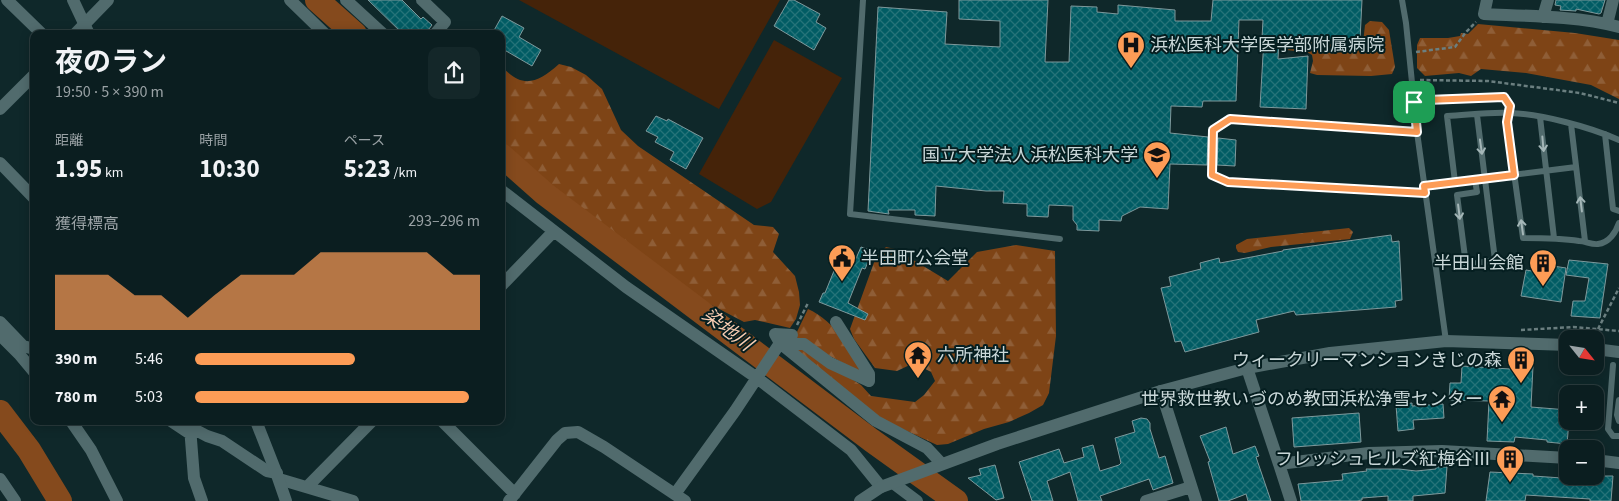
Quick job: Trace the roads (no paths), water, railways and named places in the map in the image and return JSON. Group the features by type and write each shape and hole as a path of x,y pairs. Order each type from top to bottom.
{"street":[{"path":"7,0 38,30"},
{"path":"73,0 87,29 108,0"},
{"path":"290,0 321,30"},
{"path":"346,0 379,30"},
{"path":"422,0 445,22 438,30"},
{"path":"1487,0 1484,14 1543,17 1613,25 1613,0"},
{"path":"1543,17 1548,0"},
{"path":"0,109 30,79"},
{"path":"0,164 30,194"},
{"path":"505,193 626,287 758,376 917,501"},
{"path":"505,282 554,231"},
{"path":"0,322 23,346 30,348"},
{"path":"779,345 804,344 830,363 868,381 869,374 836,322"},
{"path":"792,335 775,334 779,345 876,420 926,448 942,463"},
{"path":"0,336 30,367"},
{"path":"860,501 892,483 996,444 1161,391 1247,368 1330,353 1446,341 1559,346"},
{"path":"446,425 512,497 557,440 565,433 578,432 604,447 680,498 779,345"},
{"path":"1604,350 1619,352"},
{"path":"1247,368 1291,501"},
{"path":"1161,391 1196,501"},
{"path":"74,425 90,450 117,501"},
{"path":"258,425 285,498"},
{"path":"307,487 368,425"},
{"path":"188,427 222,441 267,471 278,476 353,501"},
{"path":"188,427 194,478 202,501"},
{"path":"1279,464 1369,453 1442,451 1559,458"},
{"path":"1604,461 1619,462"},
{"path":"0,479 15,501"},
{"path":"1146,501 1191,487"}],"lane":[{"path":"863,0 850,214 1060,239"},
{"path":"1402,0 1424,190 1446,341"},
{"path":"1414,102 1504,97 1510,106 1507,122 1523,238 1554,238 1585,241 1597,245 1616,233 1619,223"},
{"path":"1455,182 1447,116 1509,113 1540,117 1587,127 1619,140"},
{"path":"1476,180 1477,192 1457,196 1466,265 1495,260 1477,115"},
{"path":"1540,117 1554,238"},
{"path":"1417,132 1230,119 1213,130 1212,175 1228,182 1424,190 1455,182 1576,167"},
{"path":"1571,124 1585,241"},
{"path":"1605,134 1613,209 1619,211"},
{"path":"1613,365 1608,429 1613,436 1619,436"},
{"path":"1619,400 1617,414 1619,420"}],"waterway":[{"name":"染地川","path":"317,0 351,30"},
{"name":"染地川","path":"505,159 545,194 871,440 956,501"},
{"path":"0,412 29,450 60,501"}],"place":[{"name":"浜松医科大学医学部附属病院","path":"1131,69"},
{"name":"国立大学法人浜松医科大学","path":"1157,179"},
{"name":"半田町公会堂","path":"842,282"},
{"name":"半田山会館","path":"1543,287"},
{"name":"六所神社","path":"918,379"},
{"name":"ウィークリーマンションきじの森","path":"1521,384"},
{"name":"世界救世教いづのめ教団浜松浄雪センター","path":"1502,423"},
{"name":"フレッシュヒルズ紅梅谷Ⅲ","path":"1510,483"}]}
